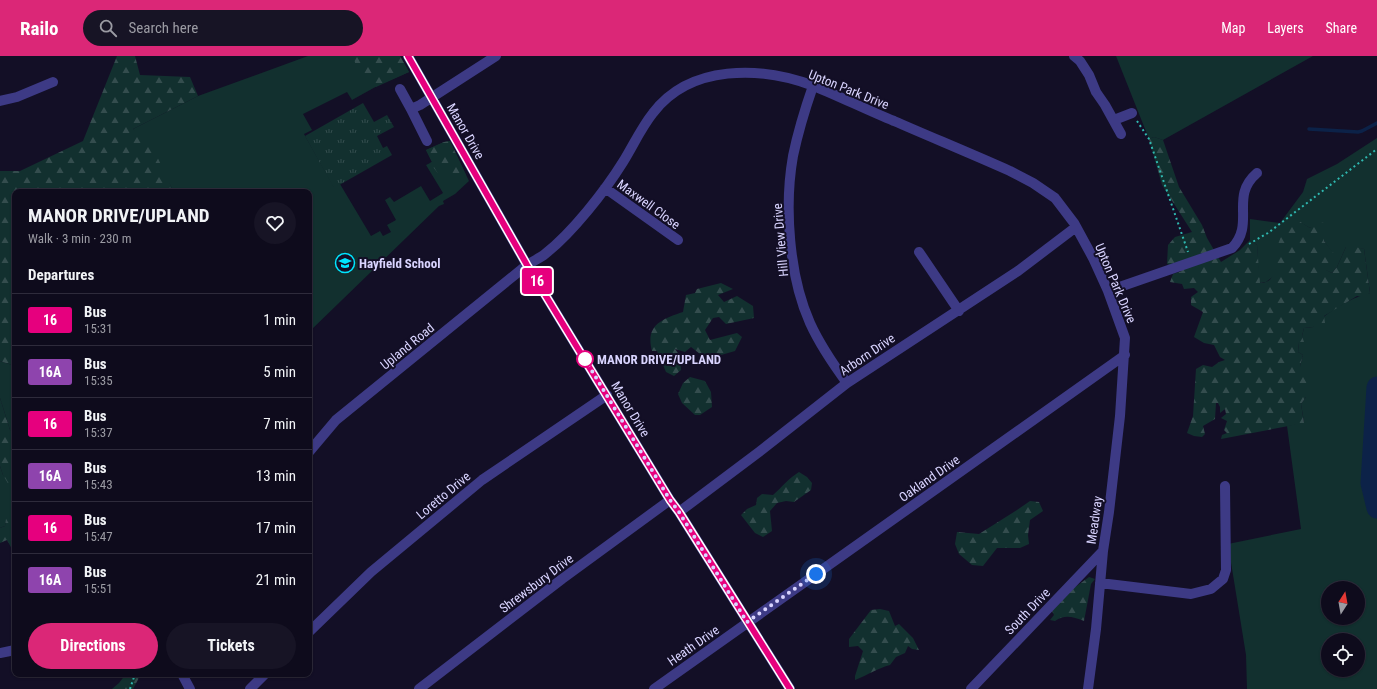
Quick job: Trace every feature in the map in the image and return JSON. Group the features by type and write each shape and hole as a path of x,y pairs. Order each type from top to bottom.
{"street":[{"name":"Manor Drive","path":"408,56 527,265 670,500 790,689"},
{"path":"411,109 420,105 496,56"},
{"path":"1074,56 1080,61 1089,75 1096,92 1121,134"},
{"name":"Upton Park Drive","path":"527,265 545,254 576,223 605,188 653,113 669,96 686,85 707,77 728,73 771,75 813,86 1010,171 1034,184 1055,198 1076,226 1108,291 1126,338 1125,355"},
{"path":"0,101 17,97 53,82"},
{"name":"Hill View Drive","path":"813,86 797,139 790,182 789,203 794,270 810,322 820,344 847,383"},
{"path":"400,89 427,141"},
{"path":"1114,120 1132,113"},
{"path":"1108,291 1232,248 1238,242 1244,222 1243,197 1245,187 1257,173"},
{"name":"Maxwell Close","path":"605,188 678,240"},
{"name":"Arborn Drive","path":"679,512 753,457 847,383 1018,271 1076,226"},
{"path":"919,252 958,311"},
{"name":"Upland Road","path":"312,448 336,420 527,265"},
{"name":"Meadway","path":"1088,689 1120,416 1125,355"},
{"name":"Oakland Drive","path":"747,622 1125,355"},
{"name":"Loretto Drive","path":"312,629 371,572 482,480 607,395"},
{"path":"1100,583 1191,594 1211,589 1223,579 1226,570 1225,486"},
{"name":"Shrewsbury Drive","path":"419,689 562,579 670,500"},
{"name":"South Drive","path":"971,689 1103,551"},
{"name":"Heath Drive","path":"654,689 747,622"},
{"path":"0,653 12,651"},
{"path":"184,677 190,689"},
{"path":"250,689 263,677"}],"path":[{"path":"1132,113 1149,138 1192,263"},
{"path":"1238,242 1247,244 1268,233 1377,149"},
{"path":"130,689 134,677"}],"green space":[{"path":"117,56 135,56 140,75 190,77 198,96 133,129 154,150 172,189 12,189 12,365 0,361 0,171 20,171 83,141"},
{"name":"Hayfield School","path":"308,56 400,56 409,72 379,85 352,100 347,92 303,114 312,130 304,134 334,187 340,184 371,236 380,231 383,236 391,232 387,225 396,220 385,200 390,197 394,202 421,186 430,201 443,193 426,165 432,162 426,150 450,141 469,181 455,194 443,201 444,204 439,206 312,329 312,189 172,189 133,129 198,96"},
{"path":"357,56 400,56 409,72 376,87 359,77 354,59"},
{"path":"1116,56 1313,56 1163,140 1154,137 1149,139"},
{"path":"363,103 374,122 387,115 394,127 377,136 383,148 387,146 392,155 334,188 305,136"},
{"path":"1154,137 1163,140 1179,187 1202,225 1207,238 1221,262 1240,250 1250,240 1257,245 1260,283 1268,281 1274,274 1277,263 1274,256 1286,222 1291,216 1310,228 1318,222 1324,223 1324,241 1335,255 1326,270 1332,273 1337,267 1346,247 1364,249 1370,293 1362,297 1357,296 1324,316 1325,323 1304,328 1302,336 1304,342 1299,342 1298,352 1303,355 1300,366 1307,373 1306,397 1301,404 1304,423 1221,439 1222,435 1227,433 1224,430 1227,421 1221,418 1226,414 1225,409 1220,413 1220,407 1218,403 1216,403 1215,419 1203,426 1205,434 1202,437 1187,433 1193,416 1196,369 1203,365 1212,367 1225,360 1220,357 1214,345 1204,343 1194,337 1203,312 1191,305 1191,297 1198,292 1194,288 1184,289 1182,284 1170,282 1173,274 1182,271 1167,264 1168,245 1175,237 1192,232 1162,185 1149,139"},
{"path":"1377,138 1377,689 1247,689 1246,655 1228,544 1301,529 1287,426 1304,422 1301,404 1306,397 1300,366 1303,355 1298,352 1299,342 1303,342 1302,336 1304,328 1313,327 1339,306 1370,293 1364,249 1346,247 1337,267 1332,273 1325,270 1334,255 1324,241 1324,223 1310,228 1291,217 1274,276 1266,282 1259,283 1257,245 1250,240 1250,219 1280,223 1303,192 1307,179 1337,164"},
{"path":"450,141 466,175 440,176 430,163 432,162 426,150"},
{"path":"721,283 733,289 718,295 724,302 737,296 753,306 754,318 726,324 719,317 713,318 705,330 710,340 737,333 742,337 735,351 721,355 713,364 691,347 685,352 675,349 680,356 681,370 674,376 666,372 657,351 652,351 650,342 653,329 657,324 668,317 683,312 686,295 695,293 697,289"},
{"path":"0,361 12,365 12,430 10,430 0,398"},
{"path":"690,377 705,381 711,392 712,407 700,415 695,415 682,403 678,394 683,383"},
{"path":"0,398 10,430 12,430 12,483 9,485 0,466"},
{"path":"0,466 3,475 12,480 12,506 5,526 0,528"},
{"path":"799,472 807,477 812,483 811,490 794,502 786,501 777,503 770,511 772,531 763,537 755,533 741,515 747,509 756,505 757,498 762,494 773,495"},
{"path":"1030,501 1039,502 1043,511 1030,520 1028,535 1029,544 1020,548 997,548 983,566 972,565 959,554 955,544 957,532 979,534"},
{"path":"12,502 12,549 7,540 0,543 0,528 5,526 8,505"},
{"path":"1089,577 1095,579 1091,584 1084,621 1069,617 1062,617 1055,621 1050,620 1054,615 1052,611 1074,588"},
{"path":"880,609 889,611 895,626 899,624 913,638 919,650 912,649 908,646 905,653 896,657 890,665 855,680 863,651 858,646 849,647 849,639 871,610"},
{"path":"124,677 139,677 133,689 112,689"}],"waterway":[{"path":"1309,129 1358,132 1377,123"},
{"path":"1377,387 1371,483 1377,508"}],"bus line":[{"name":"16","path":"408,56 527,265 670,500 713,565 790,689"}],"place":[{"name":"Hayfield School","path":"345,263"},
{"name":"MANOR DRIVE/UPLAND","path":"585,359"}],"route":[{"path":"585,359 583,356 670,500 713,565 747,622 816,574"}]}
